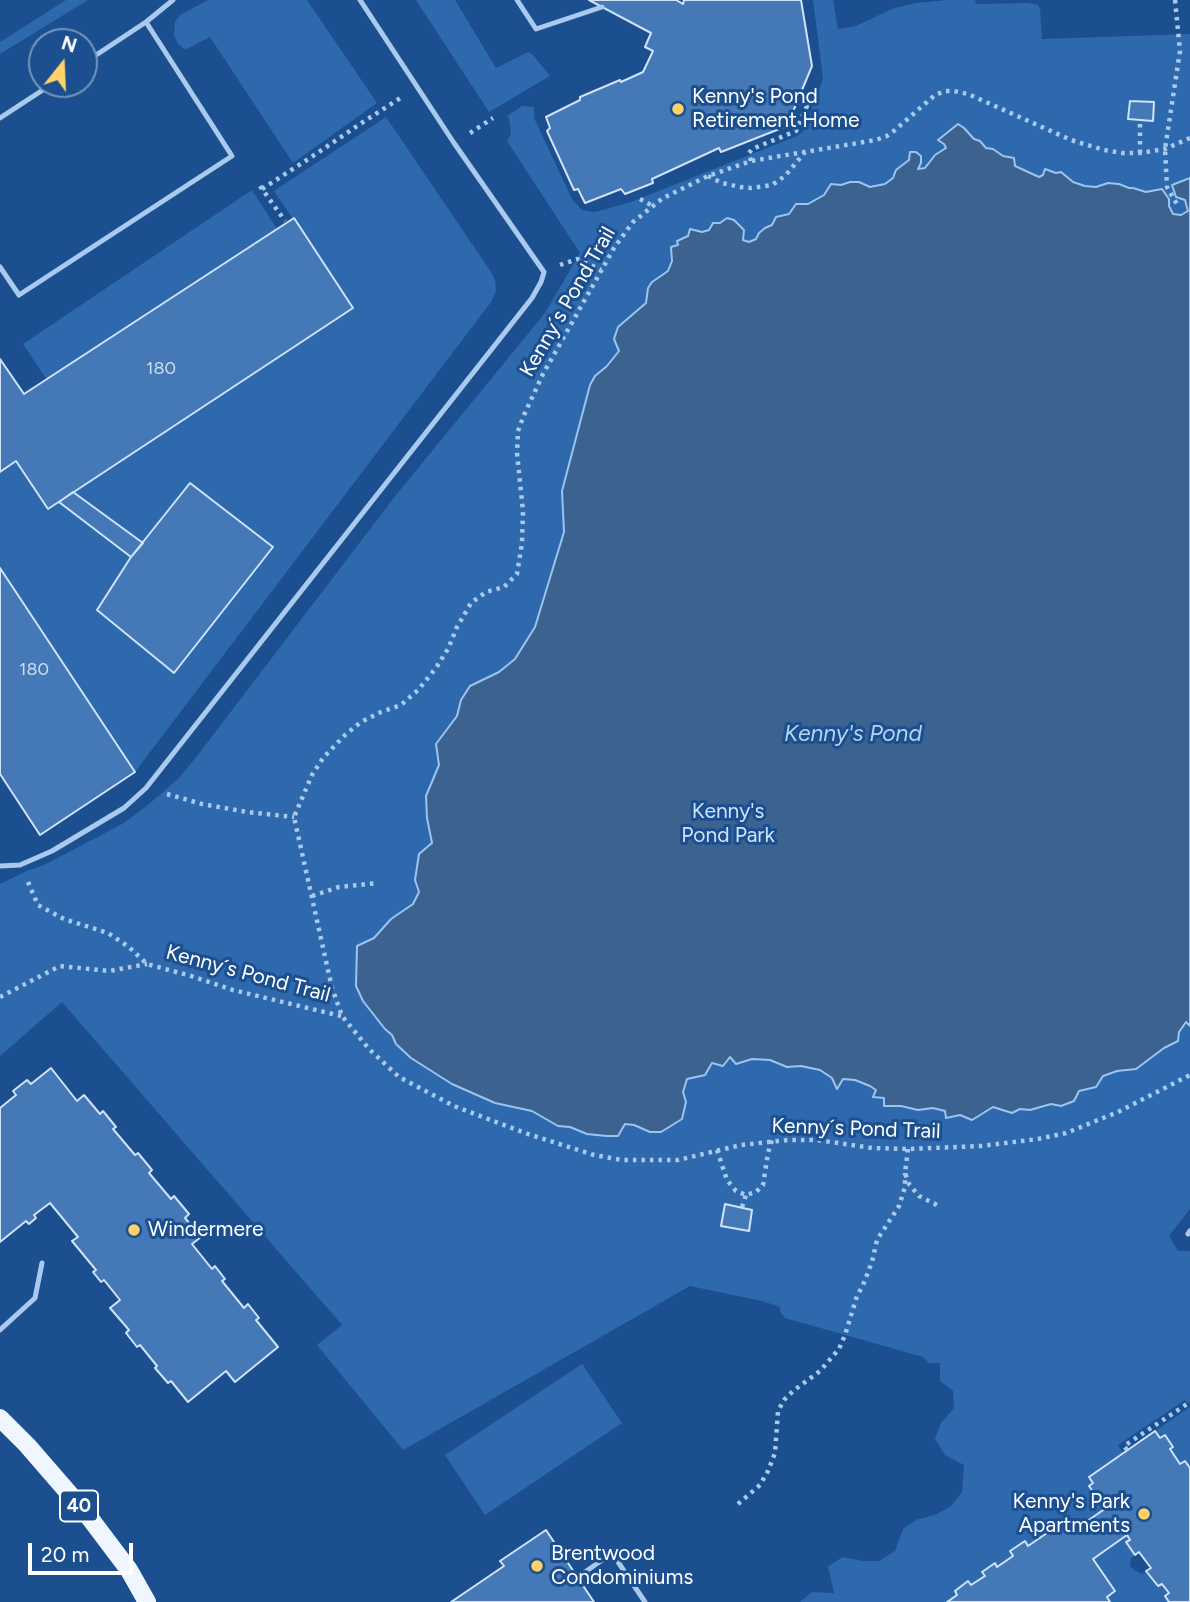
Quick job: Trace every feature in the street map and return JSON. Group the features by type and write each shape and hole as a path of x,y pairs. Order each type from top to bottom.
{"main road":[{"name":"40","path":"0,1418 86,1513 129,1570 147,1602"}],"lane":[{"path":"98,54 146,22 173,0"},
{"path":"0,866 20,865 52,851 124,808 146,788 532,298 541,282 544,272 360,0"},
{"path":"517,0 536,29 602,7"},
{"path":"0,267 19,295 232,156 146,22"},
{"path":"0,118 31,98"},
{"path":"0,1330 35,1298 42,1263"},
{"path":"578,1577 612,1553 645,1602"}],"path":[{"path":"1175,0 1180,51 1165,149 1167,187 1178,206"},
{"path":"285,221 261,188 417,88"},
{"name":"Kenny´s Pond Trail","path":"1190,138 1165,149 1122,153 1088,146 968,94 945,91 935,95 887,136 863,143 751,161 708,176 663,198 633,222 614,248 543,374 518,431 517,465 523,511 517,574 504,587 486,592 471,603 448,649 418,690 401,705 361,722 345,735 312,775 294,817 332,988 342,1016 369,1049 399,1077 454,1106 594,1155 622,1160 678,1160 772,1140 817,1140 872,1148 908,1149 981,1146 1038,1139 1066,1133 1118,1112 1190,1075"},
{"path":"751,161 749,153 752,149 796,131 807,106 797,101"},
{"path":"1140,120 1140,153"},
{"path":"708,176 740,187 772,184 785,176 806,152"},
{"path":"640,199 653,206"},
{"path":"544,272 577,259 601,270"},
{"path":"146,788 202,804 294,817"},
{"name":"Kenny´s Pond Trail","path":"20,865 38,905 64,919 108,933 129,947 147,964 233,990 342,1016"},
{"path":"312,897 339,887 378,883"},
{"path":"0,997 60,965 109,971 147,964"},
{"path":"717,1150 727,1180 736,1191 746,1195 756,1192 763,1185 772,1140"},
{"path":"738,1504 760,1485 768,1471 775,1453 778,1411 785,1400 820,1371 839,1349 877,1240 899,1206 905,1187 908,1149"},
{"path":"905,1173 909,1184 919,1196 941,1207"},
{"path":"742,1208 746,1195"},
{"path":"1127,1450 1124,1446 1190,1402"}],"green space":[{"path":"66,0 88,0 42,28 28,28 28,37 0,54 0,42"},
{"path":"208,0 307,0 377,103 293,163 210,37 189,48 184,49 178,44 174,35 175,22 180,15"},
{"path":"416,0 455,0 496,68 528,52 550,76 489,112"},
{"name":"Kenny's Pond Park","path":"813,0 833,0 838,29 856,26 894,8 916,3 975,0 976,4 1038,5 1042,39 1190,34 1190,1209 1169,1236 1178,1251 1190,1251 1190,1402 1185,1400 1118,1445 1123,1453 1089,1477 1093,1483 1089,1487 1097,1499 1102,1496 1109,1506 1070,1533 1063,1522 1056,1527 1053,1523 1047,1533 1028,1546 1024,1542 1010,1551 1013,1556 997,1567 994,1563 982,1571 985,1576 971,1585 968,1581 955,1591 957,1595 947,1602 800,1602 812,1592 834,1593 828,1566 843,1557 879,1561 895,1551 903,1529 916,1520 937,1514 951,1506 962,1492 964,1465 945,1455 935,1439 941,1423 954,1408 953,1391 940,1381 940,1363 929,1363 923,1357 785,1318 780,1307 762,1301 690,1286 403,1450 317,1345 342,1325 62,1002 0,1056 0,884 46,864 124,823 178,779 396,495 545,313 580,253 507,141 511,134 507,116 522,106 534,107 534,118 572,199 582,210 595,212 631,202 803,132 823,79"},
{"path":"386,117 491,272 496,291 491,302 135,772 0,568 0,472 16,461 48,509 59,502 131,557 97,610 174,673 143,543 73,492 353,309 274,191"},
{"path":"252,190 277,229 47,380 23,344"},
{"path":"582,1364 622,1423 485,1515 445,1455"},
{"path":"1190,1407 1190,1468 1180,1464 1165,1435 1160,1438 1155,1431"},
{"path":"1127,1535 1130,1540 1127,1542 1135,1555 1131,1558 1130,1566 1142,1574 1146,1571 1157,1586 1162,1584 1169,1593 1165,1596 1169,1602 1110,1602 1107,1597 1115,1591 1093,1559"}],"water":[{"name":"Kenny's Pond","path":"958,124 986,148 1014,158 1015,166 1039,177 1045,169 1061,172 1073,182 1085,186 1096,187 1108,183 1146,192 1162,189 1169,199 1173,214 1181,215 1188,211 1185,200 1176,197 1172,185 1190,178 1190,1026 1186,1022 1179,1032 1178,1041 1136,1069 1103,1076 1096,1087 1079,1091 1074,1101 1061,1106 1051,1104 1012,1113 993,1107 972,1120 960,1115 946,1118 945,1111 933,1108 918,1110 884,1106 884,1098 873,1097 876,1090 870,1086 843,1079 837,1089 832,1078 820,1070 801,1066 787,1067 770,1060 752,1059 736,1064 730,1057 723,1066 712,1063 705,1075 687,1079 683,1092 686,1102 682,1119 661,1132 650,1132 625,1124 618,1136 587,1134 570,1127 558,1126 532,1111 495,1103 452,1084 411,1058 396,1044 392,1035 363,1001 356,986 357,946 374,938 391,919 413,904 419,892 415,880 419,854 432,843 426,796 439,765 436,744 457,716 461,700 470,686 499,672 515,659 535,627 564,532 562,491 590,385 619,351 614,339 618,327 646,303 648,288 652,282 668,271 672,261 671,247 678,245 677,241 688,236 690,229 702,232 709,230 713,223 720,223 727,218 734,220 744,230 743,240 749,242 772,225 776,217 789,214 796,204 808,204 824,195 831,184 859,182 870,187 885,184 893,178 896,170 909,160 910,152 921,156 918,169 925,168 935,155 946,148 938,140"}],"building":[{"name":"Kenny's Pond Retirement Home","path":"589,0 676,0 683,4 684,0 801,0 812,66 787,126 721,152 719,148 652,179 653,183 625,194 621,189 585,203 578,189 574,190 547,131 550,128 546,117 580,100 580,97 643,72 653,51 645,47 651,33"},
{"path":"1130,101 1154,102 1153,121 1128,119"},
{"path":"294,218 353,308 48,509 16,461 0,472 0,359 24,394"},
{"path":"190,483 273,547 174,673 97,610 131,557"},
{"path":"73,492 143,543 131,557 59,502"},
{"path":"0,568 135,772 40,835 0,774"},
{"name":"Windermere","path":"51,1068 77,1101 84,1095 100,1114 103,1111 116,1127 113,1129 152,1170 149,1173 171,1199 174,1196 189,1214 185,1218 201,1237 192,1244 212,1269 215,1266 225,1279 222,1281 244,1308 248,1304 259,1318 256,1320 278,1347 235,1382 226,1371 188,1402 171,1381 168,1383 140,1345 137,1347 126,1333 129,1330 110,1308 120,1300 104,1280 101,1282 93,1272 96,1270 72,1241 78,1237 50,1203 34,1215 36,1218 29,1224 26,1221 0,1242 0,1108 16,1095 13,1091 27,1080 31,1084"},
{"path":"725,1204 752,1210 749,1231 721,1226"},
{"name":"Kenny's Park Apartments","path":"1155,1431 1160,1438 1165,1435 1180,1464 1185,1461 1190,1468 1190,1602 1169,1602 1165,1596 1169,1593 1162,1584 1158,1586 1146,1571 1151,1568 1139,1552 1135,1555 1126,1542 1130,1540 1127,1535 1093,1559 1115,1591 1107,1597 1110,1602 947,1602 957,1595 955,1591 968,1581 971,1585 985,1576 982,1572 995,1563 997,1567 1013,1556 1010,1551 1025,1541 1028,1546 1047,1533 1044,1529 1053,1523 1056,1527 1062,1522 1070,1533 1109,1506 1102,1496 1098,1499 1089,1486 1093,1483 1089,1477"},
{"name":"Brentwood Condominiums","path":"546,1530 594,1602 451,1602 504,1566 500,1561"}],"place":[{"name":"Kenny's Pond Retirement Home","path":"678,109"},
{"name":"Windermere","path":"134,1230"},
{"name":"Kenny's Park Apartments","path":"1144,1514"},
{"name":"Brentwood Condominiums","path":"537,1566"}]}
